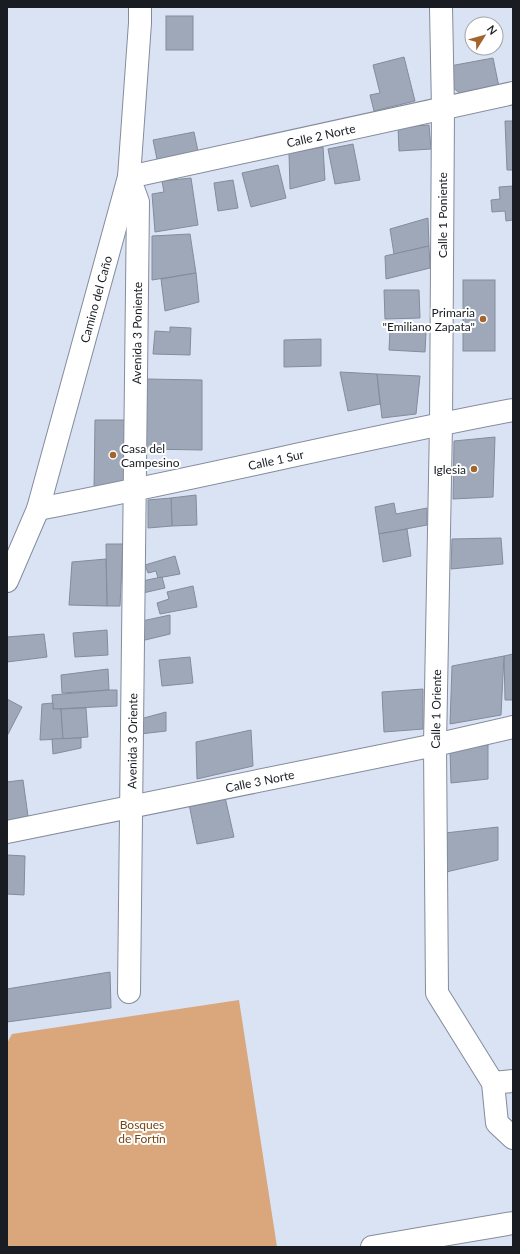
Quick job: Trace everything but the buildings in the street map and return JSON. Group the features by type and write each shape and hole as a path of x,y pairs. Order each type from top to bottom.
{"street":[{"name":"Camino del Caño","path":"7,582 38,509 129,177 140,7"},
{"name":"Calle 1 Poniente","path":"441,7 443,109 441,424"},
{"name":"Calle 2 Norte","path":"129,177 513,93"},
{"name":"Avenida 3 Poniente","path":"129,177 138,202 135,490"},
{"name":"Calle 1 Sur","path":"38,509 513,410"},
{"name":"Calle 1 Oriente","path":"441,424 435,745 437,994 503,1082"},
{"name":"Avenida 3 Oriente","path":"129,992 130,807 135,490"},
{"name":"Calle 3 Norte","path":"7,832 435,745 513,727"},
{"path":"503,1082 497,1124 513,1138"},
{"path":"372,1247 513,1223"}],"green space":[{"name":"Bosques de Fortín","path":"239,1000 277,1247 7,1247 7,1043 12,1034"}],"place":[{"name":"Primaria \"Emiliano Zapata\"","path":"483,319"},
{"name":"Casa del Campesino","path":"113,455"},
{"name":"Iglesia","path":"474,469"}]}
